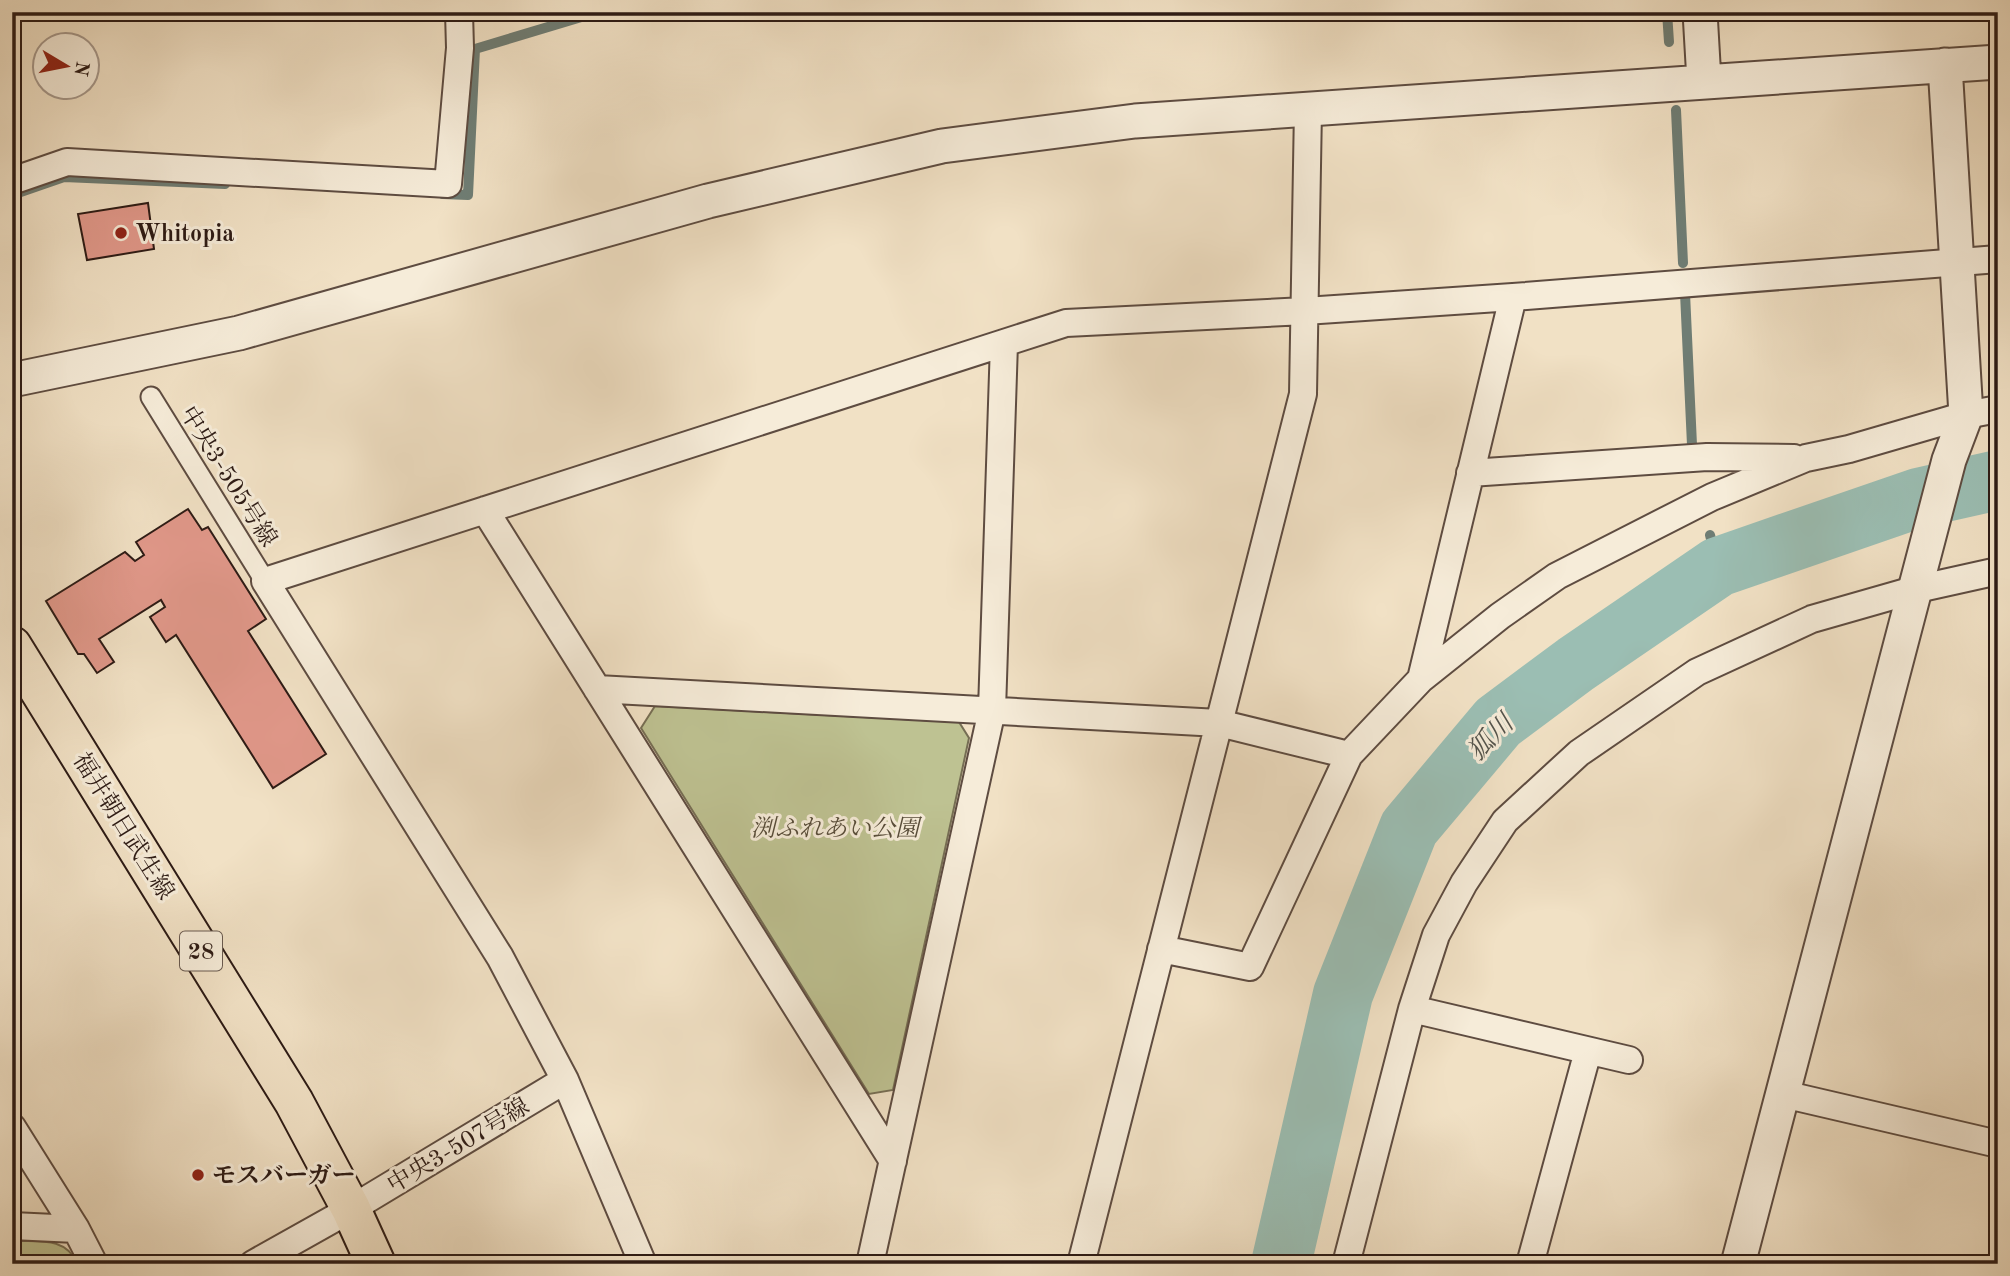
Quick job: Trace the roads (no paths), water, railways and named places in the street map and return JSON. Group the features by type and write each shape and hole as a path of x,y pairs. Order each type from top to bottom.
{"main road":[{"name":"福井朝日武生線","path":"12,646 294,1102 351,1209 376,1264"}],"street":[{"path":"12,181 67,162 448,184 460,48 459,12"},
{"path":"1700,12 1704,81"},
{"path":"12,380 239,333 708,201 942,146 1135,121 1998,62"},
{"path":"1738,1264 1949,460 1982,412 1958,262 1945,65"},
{"path":"1081,1264 1303,394 1308,109"},
{"path":"643,1264 565,1080 500,957 265,581 1066,323 1513,298 1998,260"},
{"path":"1421,680 1513,298"},
{"path":"870,1264 992,710 1004,343"},
{"name":"中央3-505号線","path":"151,397 265,581"},
{"path":"1470,473 1707,457 1807,458 1849,450 1982,412"},
{"path":"1161,949 1250,967 1349,755 1421,680 1500,616 1557,576 1694,505 1807,458"},
{"path":"485,510 893,1161"},
{"path":"1346,1264 1412,1009 1436,935 1464,883 1505,821 1579,753 1697,672 1812,619 1919,579 1998,571"},
{"path":"597,688 1219,723 1349,755"},
{"path":"1412,1009 1629,1060"},
{"path":"1530,1264 1588,1051"},
{"name":"中央3-507号線","path":"253,1264 351,1209 565,1080"},
{"path":"1783,1094 1998,1144"},
{"path":"12,1127 76,1229 94,1264"},
{"path":"12,1226 76,1229"}],"waterway":[{"path":"443,194 468,195 475,49 598,12"},
{"path":"1667,12 1669,42"},
{"path":"1676,110 1683,263"},
{"path":"12,195 64,177 225,184"},
{"path":"1685,293 1692,445"},
{"name":"狐川","path":"1281,1264 1343,994 1409,828 1498,722 1576,664 1718,567 1918,498 1998,480"},
{"path":"1710,535 1718,567"}],"place":[{"name":"Whitopia","path":"121,233"},
{"name":"モスバーガー","path":"198,1175"}],"park label":[{"name":"渕ふれあい公園","path":"835,828"}]}
